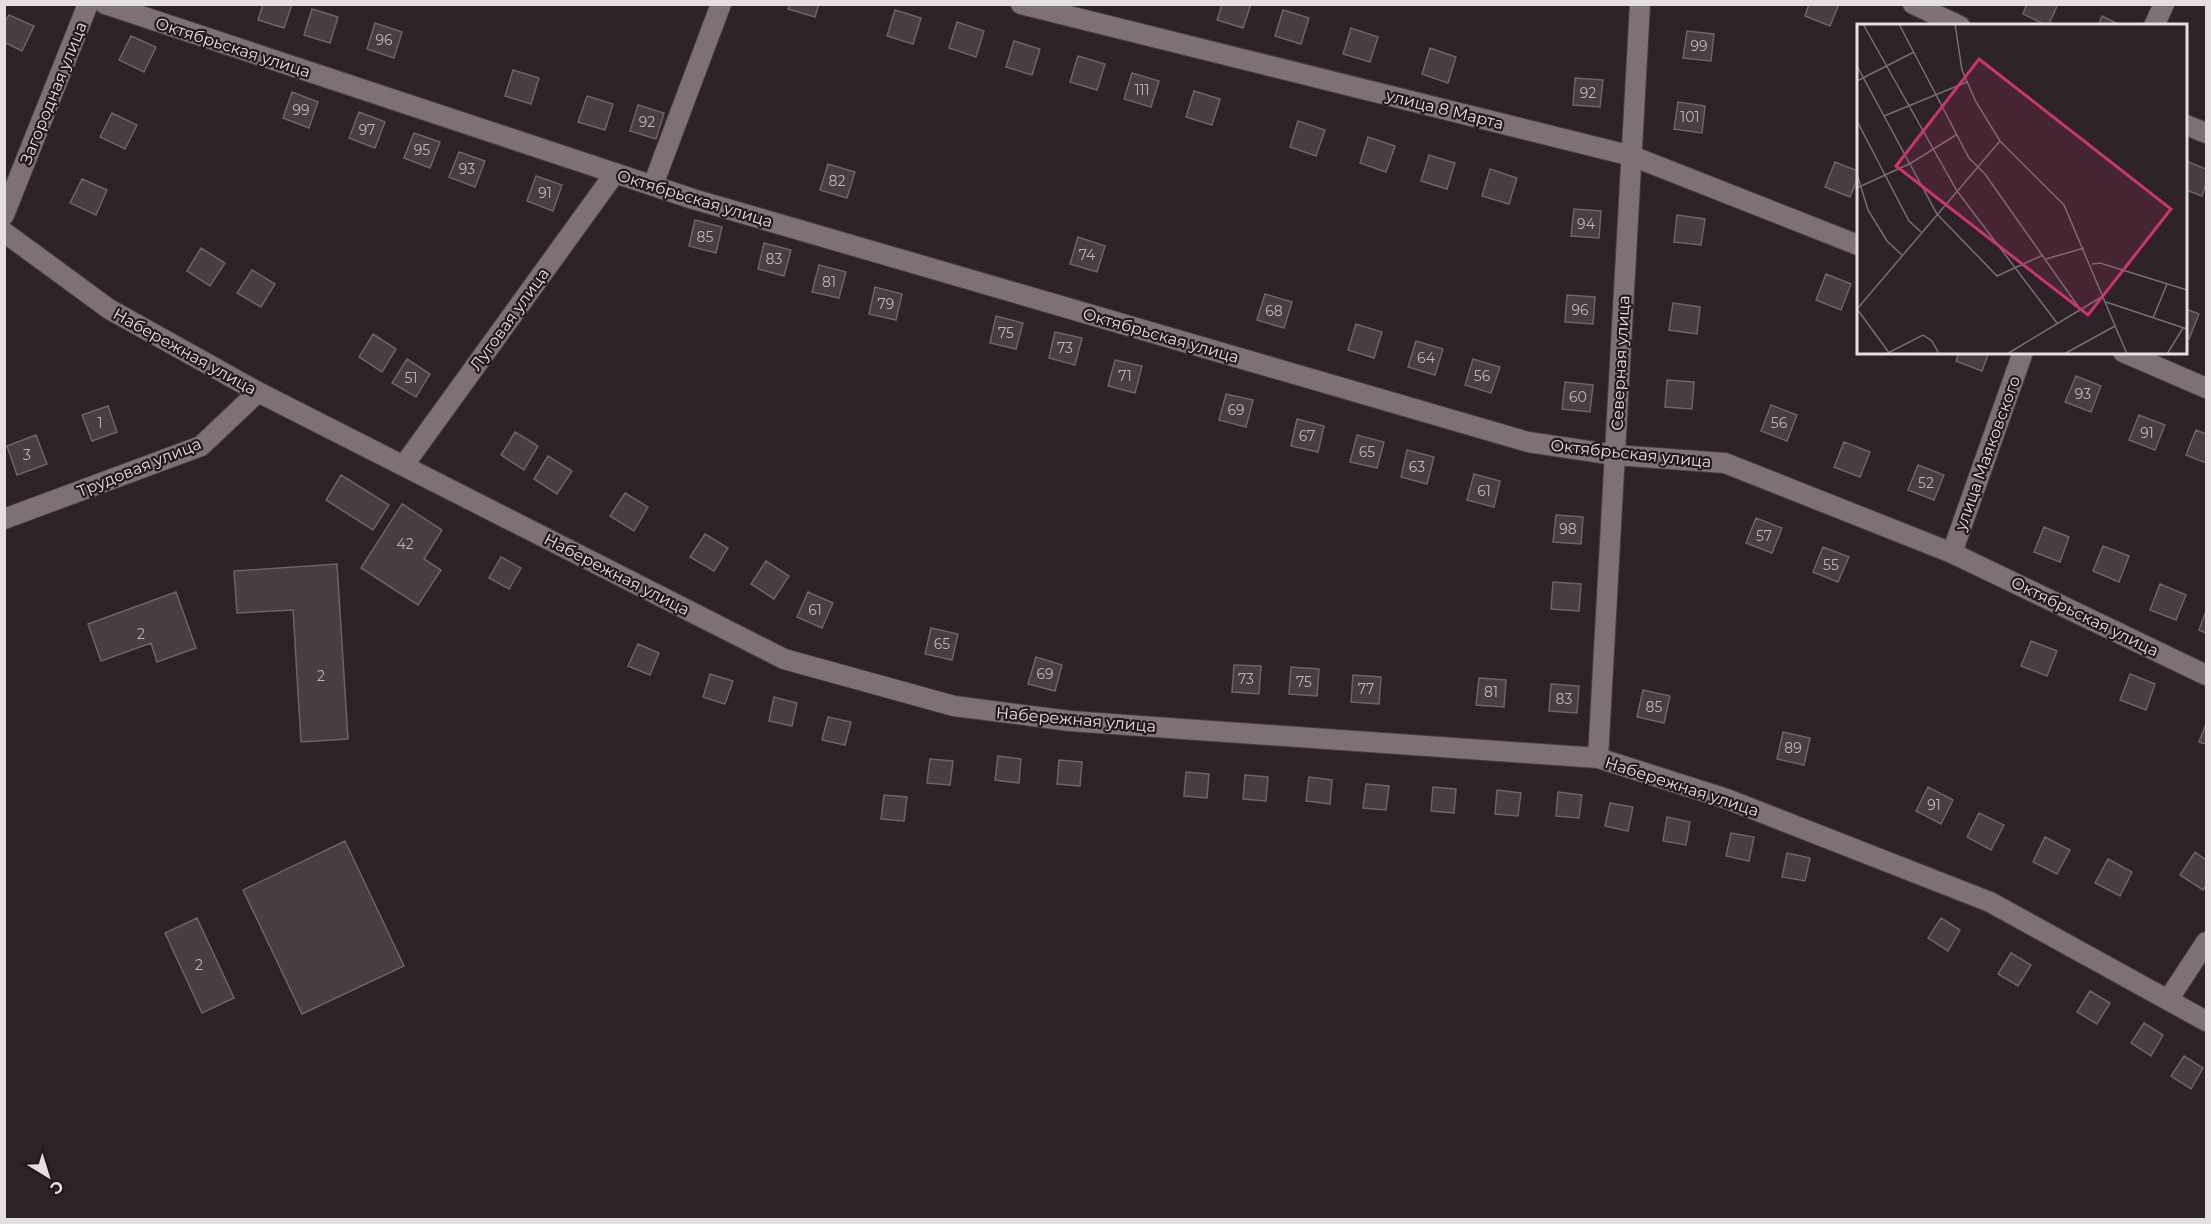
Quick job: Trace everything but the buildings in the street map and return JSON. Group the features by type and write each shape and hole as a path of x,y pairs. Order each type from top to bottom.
{"street":[{"name":"Загородная улица","path":"4,215 88,4"},
{"name":"Октябрьская улица","path":"105,4 693,199 1528,442 1615,455 1725,464 1952,553 2206,675"},
{"path":"653,185 721,4"},
{"name":"улица 8 Марта","path":"1021,4 1632,156 1857,245"},
{"name":"Северная улица","path":"1598,758 1640,4"},
{"path":"1913,4 1956,24"},
{"path":"2155,24 2164,4"},
{"path":"2187,124 2206,133"},
{"name":"Луговая улица","path":"404,465 615,173"},
{"name":"Набережная улица","path":"4,232 109,309 258,392 784,659 954,706 1070,721 1598,758 1727,799 1990,902 2206,1021"},
{"name":"улица Маяковского","path":"1952,553 2022,354"},
{"path":"2128,354 2206,388"},
{"name":"Трудовая улица","path":"4,519 201,446 258,392"},
{"path":"2168,1000 2206,942"}]}
